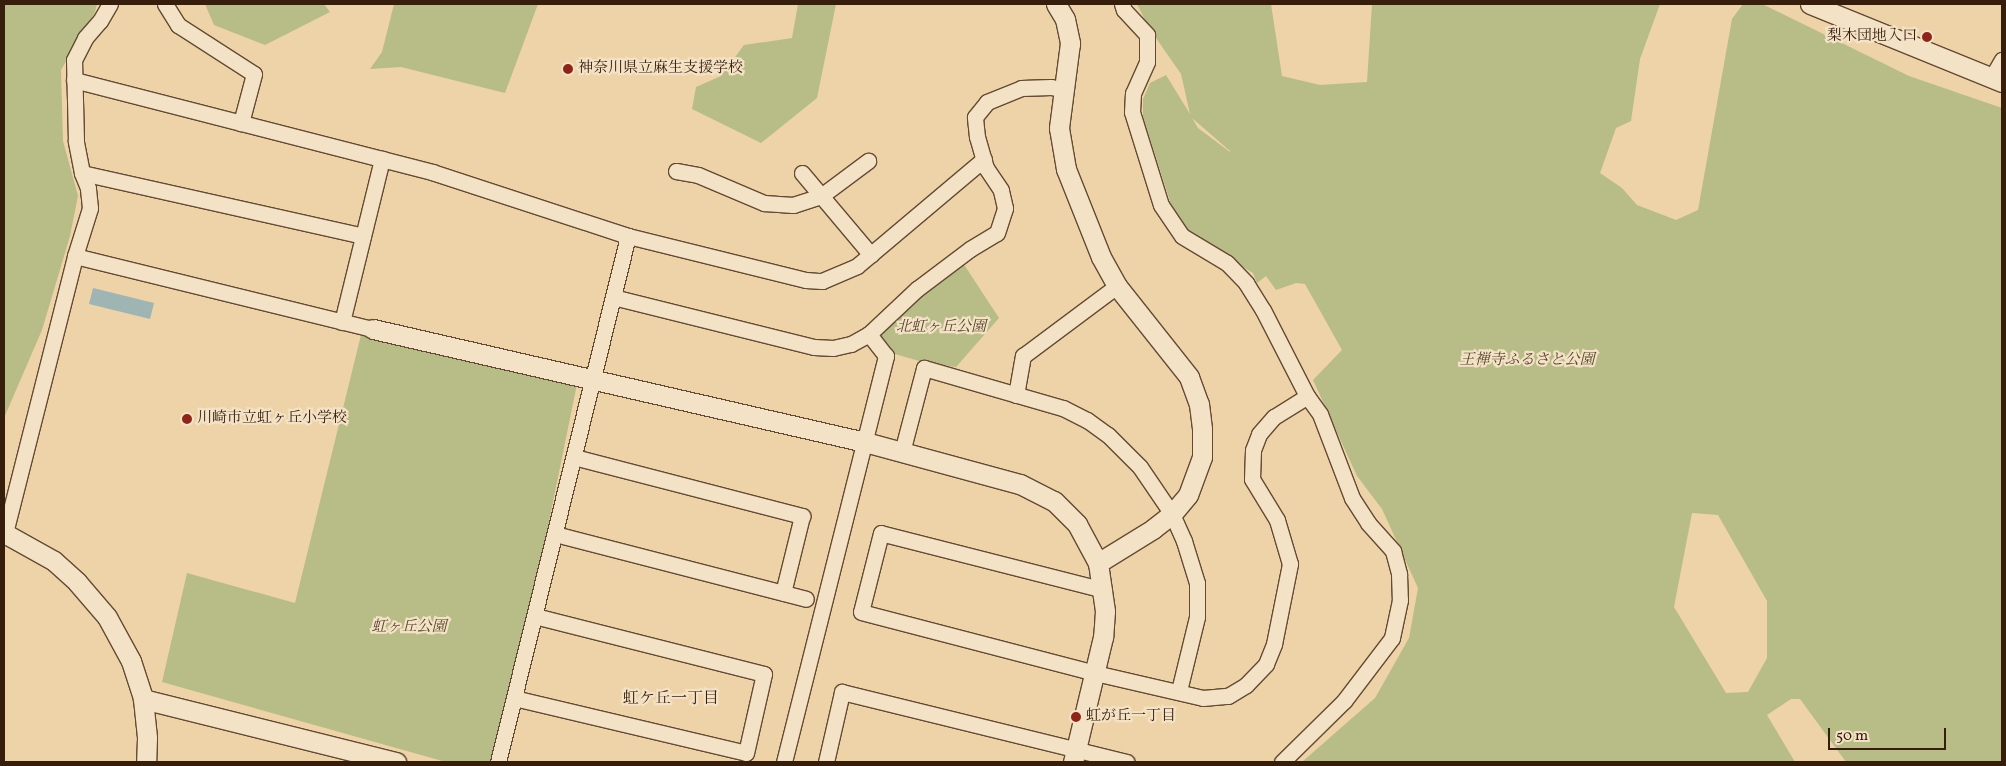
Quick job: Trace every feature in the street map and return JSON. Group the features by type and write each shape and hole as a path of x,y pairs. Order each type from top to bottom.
{"street":[{"path":"110,4 100,21 85,38 74,60 76,142 82,173 88,188 90,208 75,256 4,534 54,561 77,582 107,618 131,661 143,699 147,738 146,762"},
{"path":"165,4 178,26 254,74 241,123"},
{"path":"1056,4 1065,19 1070,43 1059,128 1066,169 1101,257 1117,286 1188,377 1199,404 1202,428 1202,456 1188,496 1172,514 1153,529 1098,563"},
{"path":"1122,4 1124,10 1147,36 1146,62 1133,93 1132,112 1161,205 1182,236 1227,263 1246,283 1307,396 1320,414 1352,498 1368,523 1393,551 1399,574 1400,600 1392,638 1344,701 1282,762"},
{"path":"1810,4 1835,8 1997,79 2002,60"},
{"path":"74,80 432,172 628,236 806,280 822,281 841,275 857,266 984,159"},
{"path":"613,298 814,347 834,348 852,344 869,334 917,289 970,248 998,233 1004,208 1001,190 986,168 977,137 975,117 987,102 1021,88 1052,87 1064,90"},
{"path":"342,322 382,159"},
{"path":"676,172 698,175 764,203 793,205 821,196 868,161"},
{"path":"82,173 363,236"},
{"path":"802,173 870,255"},
{"path":"498,762 628,236"},
{"path":"75,256 342,322 593,378 865,442 1020,484 1054,501 1077,524 1098,563 1104,590 1103,638 1074,756"},
{"path":"1016,395 1023,356 1117,286"},
{"path":"784,762 886,356 869,334"},
{"path":"902,452 924,368 1063,408 1087,420 1108,435 1140,467 1172,514 1184,541 1197,583 1197,617 1179,691"},
{"path":"1104,590 881,533 861,612 1095,673 1203,698 1228,696 1246,684 1266,664 1274,644 1290,564 1277,520 1252,479 1253,450 1259,434 1274,417 1307,396"},
{"path":"574,457 802,516 783,593"},
{"path":"555,534 806,599"},
{"path":"514,698 746,753 764,674 535,616"},
{"path":"826,762 842,692 1074,756 1128,762"},
{"path":"143,699 396,762"}],"green space":[{"path":"4,4 97,4 95,12 61,70 63,141 78,196 70,236 42,330 4,418"},
{"path":"205,4 324,4 330,12 265,45 214,25"},
{"path":"394,4 538,4 505,93 401,67 370,69 382,52"},
{"path":"798,4 836,4 817,98 761,143 692,109 696,87 721,76 744,45 792,38"},
{"name":"王禅寺ふるさと公園","path":"1137,4 1271,4 1282,76 1320,85 1367,82 1372,4 1660,4 1640,59 1631,121 1616,128 1600,173 1622,188 1637,205 1676,220 1698,210 1732,19 1743,4 1762,4 1909,76 2002,108 2002,762 1846,762 1800,699 1791,699 1767,715 1795,762 1302,762 1375,698 1409,638 1418,588 1382,509 1357,476 1313,380 1342,350 1305,284 1296,283 1276,290 1266,276 1257,283 1253,273 1196,239 1176,220 1143,117 1143,99 1150,83 1166,75 1190,114 1181,74 1149,28","holes":["1192,118 1230,151 1230,152 1198,128","1692,513 1718,515 1767,601 1767,658 1748,692 1726,693 1674,607"]},
{"name":"北虹ヶ丘公園","path":"963,263 999,318 956,367 926,363 895,354 876,334"},
{"name":"虹ヶ丘公園","path":"361,335 577,384 500,762 446,762 162,682 187,573 295,603"}],"water":[{"path":"93,288 154,303 150,319 89,304"}],"place":[{"name":"梨木団地入口","path":"1927,37"},
{"name":"神奈川県立麻生支援学校","path":"568,69"},
{"name":"川崎市立虹ヶ丘小学校","path":"187,419"},
{"name":"虹が丘一丁目","path":"1076,717"}],"district":[{"name":"虹ケ丘一丁目","path":"671,699"}]}
